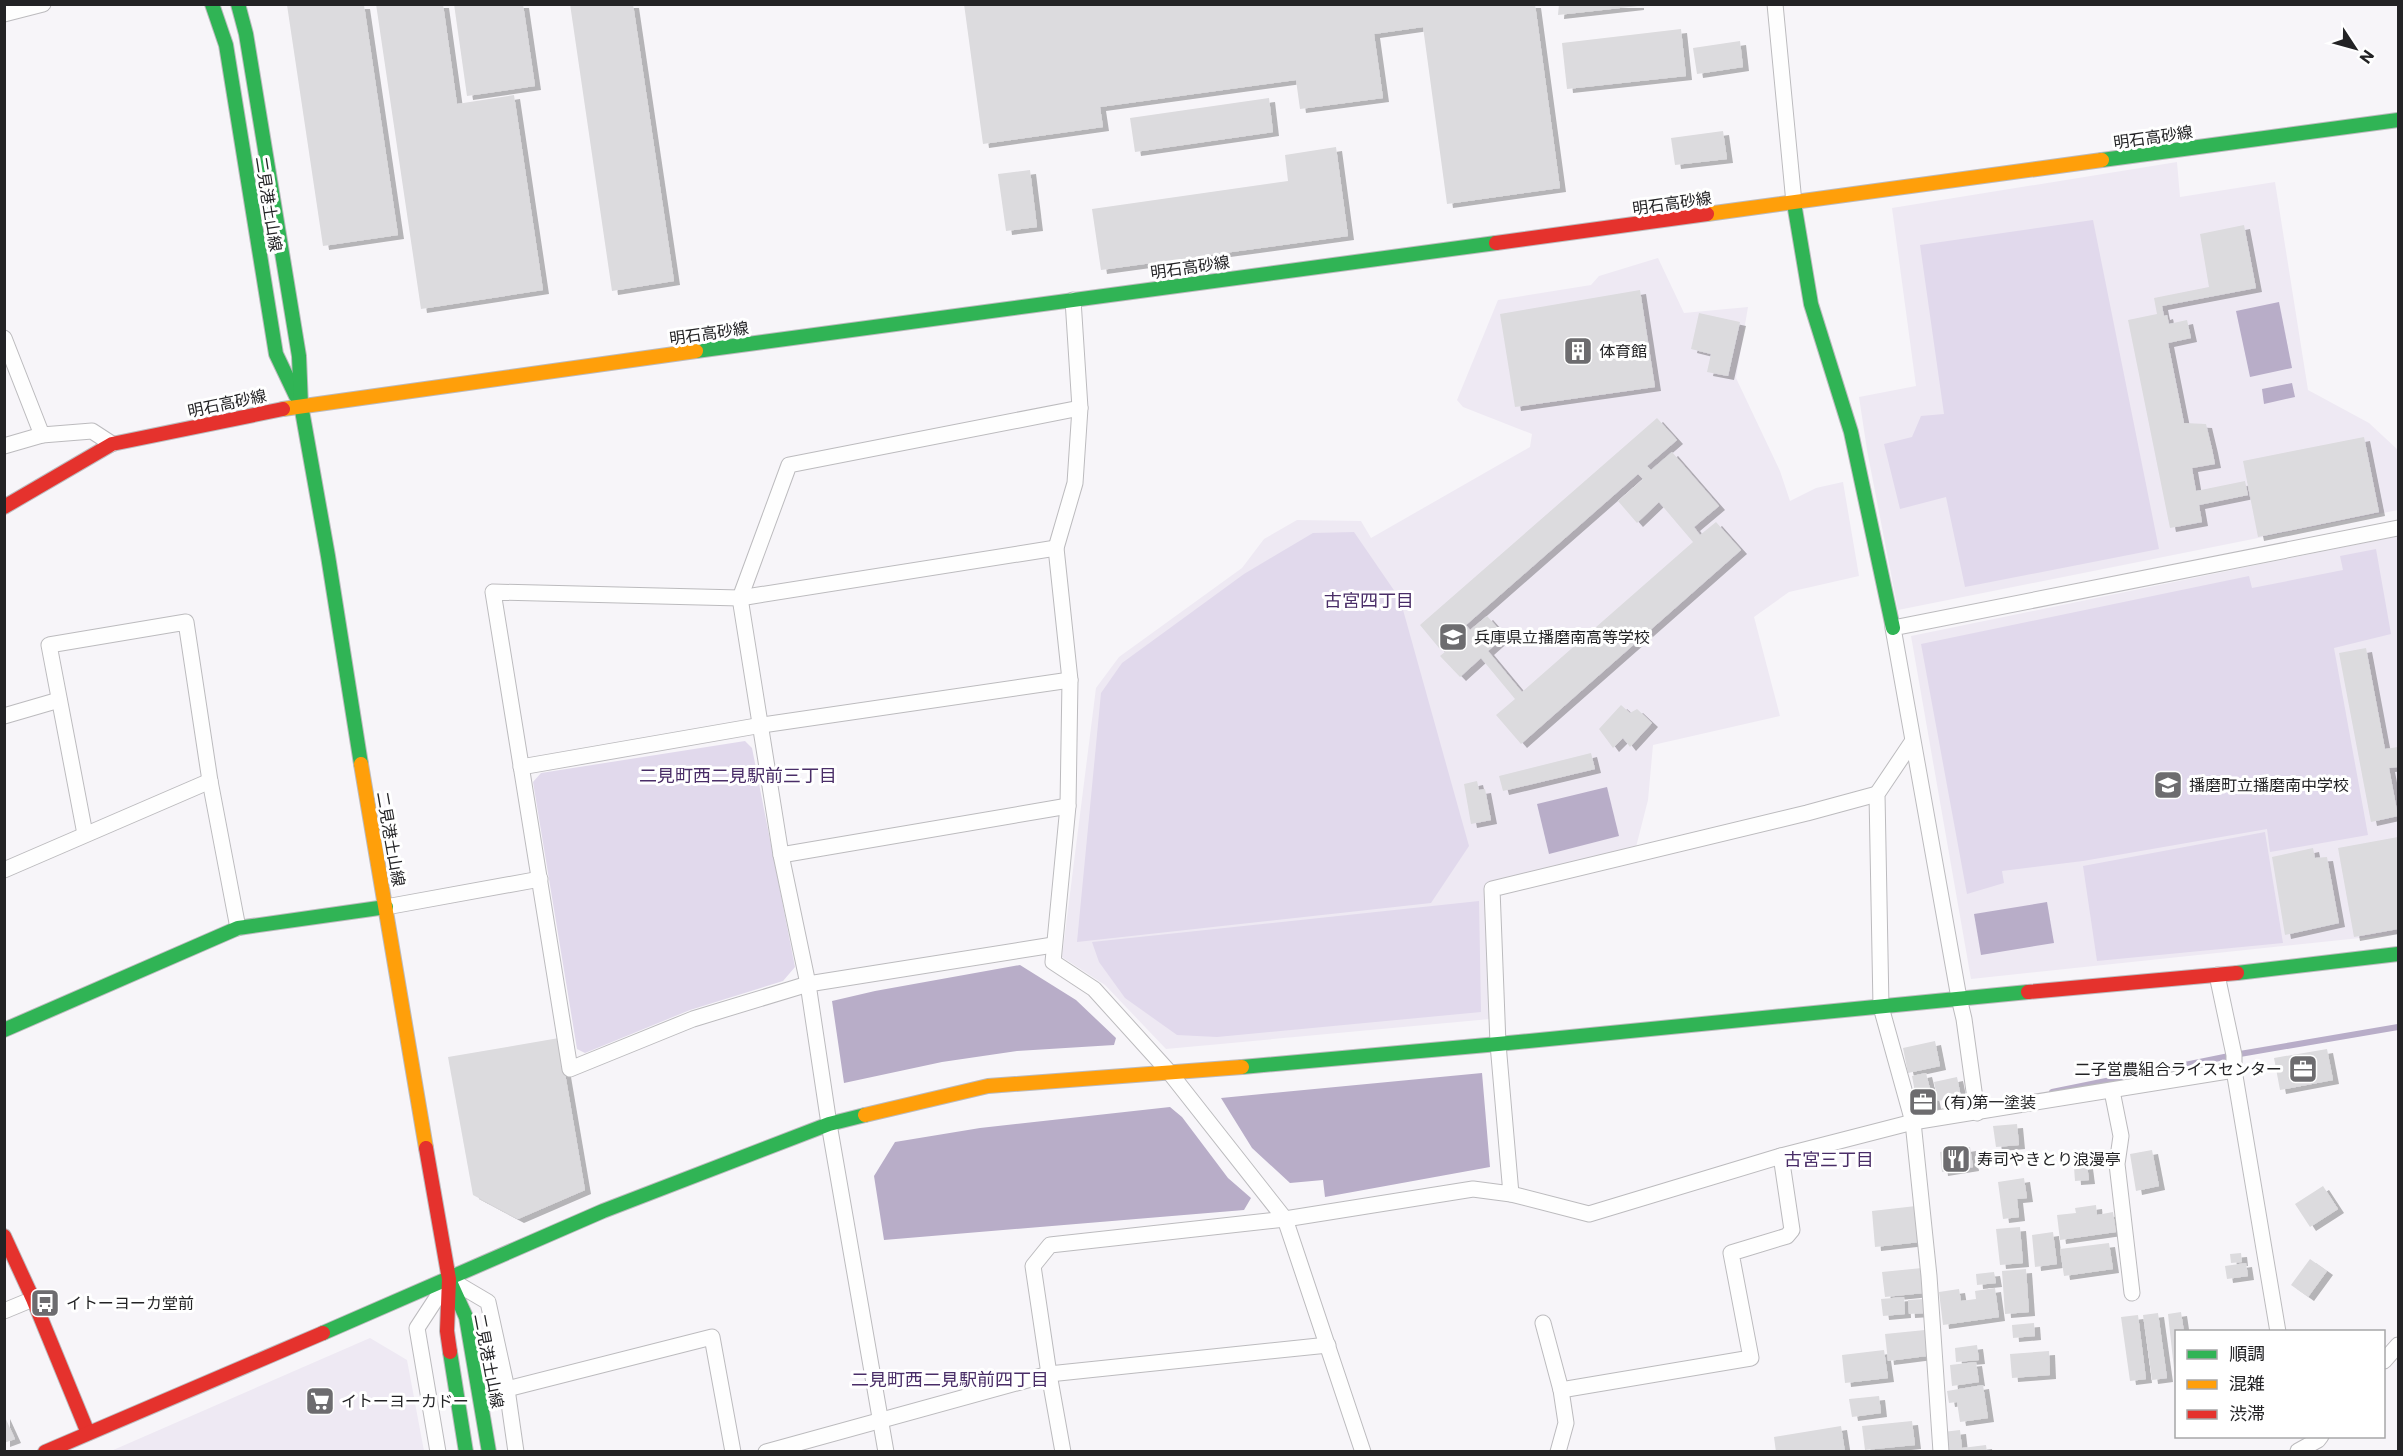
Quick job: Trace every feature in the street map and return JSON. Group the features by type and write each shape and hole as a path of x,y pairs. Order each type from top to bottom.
{"main road":[{"name":"二見港土山線","path":"212,4 226,45 276,354 301,405"},
{"name":"二見港土山線","path":"238,4 246,34 297,345 301,405 449,1280 447,1331 466,1452"},
{"name":"明石高砂線","path":"4,507 112,444 301,405 2398,120"},
{"path":"1794,203 1811,303 1851,432 1893,628"},
{"path":"4,1030 238,928 386,907"},
{"path":"45,1452 449,1280 603,1211 829,1124 988,1086 1170,1073 1498,1044 2217,975 2398,954"},
{"path":"4,1236 33,1299 88,1433"},
{"name":"二見港土山線","path":"449,1280 466,1317 489,1452"}],"street":[{"path":"4,14 43,4"},
{"path":"1775,4 1794,203"},
{"path":"1073,300 1080,408 1075,483 1056,548 1070,680 1068,806 1053,963 1094,989 1170,1073 1285,1219 1363,1452"},
{"path":"4,338 42,435"},
{"path":"886,1452 829,1124 808,984 782,855 740,598 789,465 1080,408"},
{"path":"4,446 42,435 92,431 112,444"},
{"path":"1977,1113 1964,1018 1893,628 2398,528"},
{"path":"1053,945 808,984 693,1019 570,1069 493,592 740,598 1056,548"},
{"path":"84,834 50,645 186,622 210,781 238,928"},
{"path":"522,767 762,725 1070,680"},
{"path":"4,716 59,700"},
{"path":"1912,742 1876,794 1881,1007 1913,1122 1929,1276 1941,1452"},
{"path":"4,870 210,781"},
{"path":"1511,1194 1498,1044 1492,889 1807,813 1876,794"},
{"path":"782,855 1068,806"},
{"path":"386,907 540,879"},
{"path":"2217,975 2234,1055 2234,1070 2278,1330"},
{"path":"1063,1452 1033,1266 1050,1245 1285,1219 1473,1189 1511,1194 1589,1214 1781,1156 1913,1122 2234,1070"},
{"path":"2112,1090 2121,1136 2117,1164 2132,1293"},
{"path":"1561,1390 1751,1358 1731,1253 1787,1236 1792,1230 1781,1156"},
{"path":"438,1452 417,1328 449,1280 488,1302 507,1389 516,1452"},
{"path":"4,1311 33,1299"},
{"path":"1543,1323 1561,1390 1566,1423 1558,1452"},
{"path":"507,1389 712,1337 733,1452"},
{"path":"766,1452 1049,1374 1328,1345"},
{"path":"2385,1360 2398,1345"},
{"path":"2298,1451 2320,1438"}],"shaded area":[{"path":"2177,162 2180,197 2275,182 2308,390 2369,423 2398,450 2398,510 1898,610 1859,397 1916,386 1892,208"},
{"path":"2093,220 2159,549 1965,587 1946,497 1900,509 1884,444 1912,437 1921,416 1944,414 1920,245"},
{"name":"兵庫県立播磨南高等学校","path":"1658,258 1684,313 1748,307 1736,378 1780,471 1790,501 1816,488 1843,482 1859,576 1789,592 1754,617 1780,716 1653,745 1648,800 1636,847 1485,884 1490,1019 1166,1049 1105,985 1062,957 1096,688 1119,657 1242,568 1264,539 1297,520 1361,521 1371,538 1530,447 1532,434 1463,407 1457,400 1498,300 1591,285 1599,276"},
{"path":"2279,302 2292,368 2250,377 2236,311"},
{"path":"2292,383 2295,397 2264,404 2262,389"},
{"path":"1354,532 1400,599 1469,846 1431,903 1077,942 1101,693 1122,663 1244,574 1313,533"},
{"name":"播磨町立播磨南中学校","path":"2398,536 2398,934 1971,979 1911,636"},
{"name":"播磨町立播磨南中学校","path":"2376,549 2391,634 2334,648 2368,835 2270,852 2267,829 2083,861 2002,871 2004,883 1967,894 1921,644 2249,576 2252,588 2343,570 2340,556"},
{"path":"745,741 752,748 795,967 783,981 690,1010 585,1053 577,1049 533,782 541,773"},
{"path":"1607,787 1619,836 1549,854 1537,804"},
{"path":"2265,832 2283,943 2097,961 2083,866"},
{"path":"1479,901 1481,1012 1217,1037 1177,1035 1125,998 1099,962 1092,942"},
{"path":"2047,902 2054,943 1981,955 1974,914"},
{"path":"1020,965 1076,1000 1116,1038 1114,1045 1017,1051 942,1062 844,1083 832,1001"},
{"path":"1482,1073 1490,1167 1325,1197 1323,1180 1290,1183 1252,1148 1221,1098"},
{"path":"1170,1107 1182,1117 1228,1178 1251,1198 1244,1210 884,1240 874,1176 895,1142 980,1128"},
{"name":"イトーヨーカドー","path":"370,1338 407,1360 424,1451 111,1451"}],"building":[{"path":"376,4 443,4 457,104 514,95 543,290 421,309"},
{"path":"454,4 523,4 535,86 467,96"},
{"path":"570,4 633,4 674,281 612,291"},
{"path":"964,4 1535,4 1560,188 1447,204 1423,27 1374,34 1383,98 1300,109 1296,80 1100,107 1103,127 983,144"},
{"path":"1559,4 1638,4 1638,6 1558,15"},
{"path":"287,5 364,5 398,235 323,246"},
{"path":"1681,29 1686,76 1567,89 1562,43"},
{"path":"1740,41 1743,67 1697,74 1693,48"},
{"path":"1269,98 1273,132 1135,152 1130,118"},
{"path":"1723,131 1727,159 1675,165 1671,138"},
{"path":"1336,147 1348,236 1101,270 1092,209 1288,181 1285,155"},
{"path":"1030,170 1037,227 1006,231 998,174"},
{"path":"2244,225 2256,288 2162,306 2169,324 2187,320 2191,338 2168,343 2184,423 2206,424 2215,464 2192,468 2196,491 2245,481 2248,495 2199,505 2202,522 2170,528 2128,320 2157,314 2154,298 2209,287 2200,234"},
{"name":"体育館","path":"1640,290 1655,387 1515,407 1500,314"},
{"path":"1699,313 1740,322 1728,376 1707,372 1711,354 1691,349"},
{"path":"1657,418 1677,440 1647,466 1651,470 1672,452 1719,506 1694,527 1700,535 1716,522 1741,550 1521,744 1496,715 1515,699 1481,658 1460,677 1440,656 1463,637 1459,631 1439,648 1420,625","holes":["1638,474 1643,479 1618,501 1637,523 1659,502 1693,542 1522,692 1488,651 1505,636 1487,616 1470,630 1466,625"]},
{"path":"2364,437 2379,512 2258,537 2243,461"},
{"path":"2366,648 2385,749 2398,747 2398,767 2389,768 2398,816 2371,822 2339,653"},
{"path":"1621,705 1630,713 1637,709 1652,723 1630,747 1623,738 1613,748 1599,729"},
{"path":"1591,753 1595,769 1503,791 1499,776"},
{"path":"1477,781 1479,790 1485,789 1491,820 1471,824 1464,784"},
{"path":"2398,837 2398,929 2354,937 2338,848"},
{"path":"2313,848 2315,858 2327,857 2339,923 2285,935 2272,857"},
{"path":"559,1038 585,1190 518,1219 473,1195 448,1057"},
{"path":"1935,1041 1940,1066 1908,1073 1903,1048"},
{"name":"二子営農組合ライスセンター","path":"2327,1049 2333,1080 2280,1090 2274,1058"},
{"path":"1926,1073 1930,1089 1915,1092 1912,1076"},
{"path":"1957,1077 1961,1097 1938,1101 1934,1082"},
{"name":"(有)第一塗装","path":"1932,1091 1936,1109 1914,1113 1911,1095"},
{"path":"2017,1124 2019,1145 1996,1147 1993,1126"},
{"name":"寿司やきとり浪漫亭","path":"1970,1147 1973,1167 1942,1172 1940,1152"},
{"path":"2152,1150 2159,1186 2136,1191 2130,1154"},
{"path":"2087,1165 2089,1180 2075,1181 2074,1167"},
{"path":"2024,1178 2027,1198 2017,1199 2019,1217 2003,1219 1998,1182"},
{"path":"2323,1186 2338,1209 2310,1227 2295,1204"},
{"path":"2096,1205 2097,1215 2113,1212 2116,1232 2060,1240 2057,1215 2076,1213 2075,1208"},
{"path":"1916,1206 1920,1242 1875,1247 1872,1211"},
{"path":"2020,1227 2023,1263 2000,1265 1996,1229"},
{"path":"2053,1232 2057,1264 2035,1267 2032,1235"},
{"path":"2109,1243 2113,1269 2064,1276 2060,1249"},
{"path":"2241,1253 2242,1262 2231,1263 2230,1254"},
{"path":"2310,1259 2327,1271 2308,1297 2291,1285"},
{"path":"2246,1263 2248,1276 2227,1279 2225,1266"},
{"path":"1922,1268 1924,1293 1885,1297 1882,1272"},
{"path":"2026,1269 2029,1312 2005,1314 2002,1271"},
{"path":"1994,1272 1996,1283 1977,1285 1976,1274"},
{"path":"1995,1288 1999,1317 1943,1325 1939,1292 1959,1289 1961,1301 1976,1299 1975,1291"},
{"path":"1904,1297 1905,1314 1883,1316 1881,1299"},
{"path":"1924,1299 1925,1313 1909,1314 1908,1300"},
{"path":"2181,1312 2184,1330 2175,1330 2175,1378 2168,1314"},
{"path":"2158,1313 2167,1378 2152,1380 2143,1315"},
{"path":"2138,1315 2146,1379 2130,1381 2121,1317"},
{"path":"2034,1323 2035,1336 2013,1338 2012,1325"},
{"path":"1925,1330 1927,1356 1888,1361 1885,1334"},
{"path":"1977,1345 1979,1360 1956,1362 1955,1348"},
{"path":"1884,1350 1888,1378 1845,1383 1842,1355"},
{"path":"2049,1351 2050,1375 2012,1378 2010,1354"},
{"path":"1976,1362 1979,1382 1952,1386 1950,1365"},
{"path":"1983,1385 1988,1418 1960,1422 1957,1402 1949,1403 1947,1391"},
{"path":"1879,1396 1881,1413 1852,1417 1849,1399"},
{"path":"4,1415 15,1439 4,1443"},
{"path":"1912,1421 1915,1445 1865,1450 1862,1426"},
{"path":"1841,1426 1845,1452 1776,1452 1774,1437"},
{"path":"1960,1430 1962,1448 1986,1445 1987,1452 1945,1452 1943,1432"}],"waterway":[{"path":"2052,1092 2234,1055 2398,1027"}],"traffic: fast":[{"path":"212,4 226,45 276,354 296,396"},
{"path":"238,4 246,34 299,356 301,405 361,764"},
{"path":"2102,160 2398,120"},
{"path":"1794,203 1811,304 1851,432 1893,628"},
{"path":"696,351 1496,243"},
{"path":"4,1030 238,928 386,907"},
{"path":"2237,973 2398,954"},
{"path":"1242,1067 2028,992"},
{"path":"323,1333 603,1211 829,1124 865,1115"},
{"path":"451,1284 466,1317 489,1452"},
{"path":"450,1352 466,1452"}],"traffic: slow":[{"path":"1707,214 2102,160"},
{"path":"283,409 696,351"},
{"path":"361,764 426,1148"},
{"path":"865,1115 988,1086 1242,1067"}],"traffic: jam":[{"path":"1496,243 1707,214"},
{"path":"4,507 112,444 283,409"},
{"path":"2028,992 2237,973"},
{"path":"426,1148 449,1279 447,1331 450,1352"},
{"path":"4,1236 33,1299 88,1433"},
{"path":"45,1452 323,1333"}],"place":[{"name":"体育館","path":"1578,351"},
{"name":"兵庫県立播磨南高等学校","path":"1453,637"},
{"name":"播磨町立播磨南中学校","path":"2168,785"},
{"name":"二子営農組合ライスセンター","path":"2303,1069"},
{"name":"(有)第一塗装","path":"1923,1102"},
{"name":"寿司やきとり浪漫亭","path":"1956,1159"},
{"name":"イトーヨーカ堂前","path":"45,1303"},
{"name":"イトーヨーカドー","path":"320,1401"}],"district":[{"name":"古宮四丁目","path":"1369,601"},
{"name":"二見町西二見駅前三丁目","path":"738,776"},
{"name":"古宮三丁目","path":"1829,1160"},
{"name":"二見町西二見駅前四丁目","path":"950,1380"}]}
